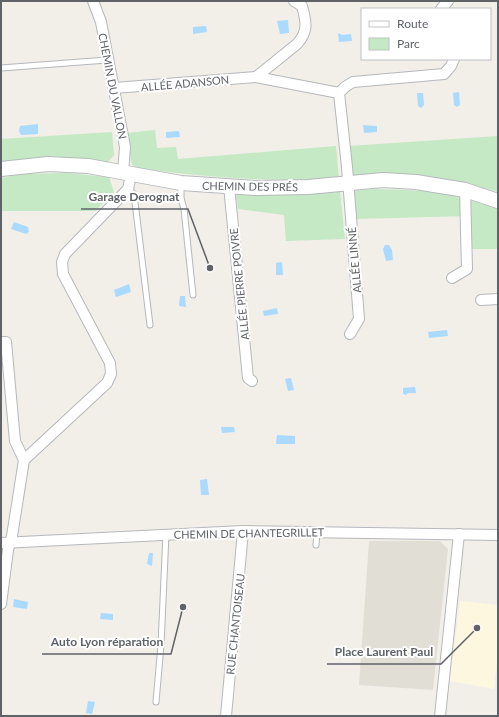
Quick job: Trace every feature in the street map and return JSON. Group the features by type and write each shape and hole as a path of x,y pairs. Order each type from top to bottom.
{"street":[{"name":"CHEMIN DU VALLON","path":"93,1 101,22 107,60 114,88 125,147 127,179"},
{"path":"256,77 298,44 303,38 307,29 306,19 302,6 294,1"},
{"path":"347,184 347,167 339,93 344,87 353,82 438,76 448,71 454,60"},
{"name":"ALLÉE ADANSON","path":"114,88 256,77 339,93"},
{"name":"CHEMIN DES PRÉS","path":"1,169 48,164 88,166 127,179 255,188 308,187 383,180 430,184 465,190 498,201"},
{"path":"1,604 6,542 24,460 107,382 111,374 110,363 63,274 62,262 65,254 127,179"},
{"name":"ALLÉE LINNÉ","path":"347,184 358,319 350,334"},
{"name":"ALLÉE PIERRE POIVRE","path":"229,186 248,378 252,381"},
{"path":"452,278 467,269 465,190"},
{"path":"481,300 498,299"},
{"path":"1,342 6,342 15,441 24,460"},
{"name":"CHEMIN DE CHANTEGRILLET","path":"6,542 243,531 498,535"},
{"name":"RUE CHANTOISEAU","path":"226,716 243,531"},
{"path":"440,716 459,534"}],"lane":[{"path":"1,68 107,60"},
{"path":"127,179 134,194 150,325"},
{"path":"181,183 181,198 184,209 193,295"},
{"path":"316,545 317,532"},
{"path":"156,702 162,644 166,534"}],"shaded area":[{"path":"369,541 440,541 448,549 433,690 359,685"},
{"path":"460,601 498,605 498,651 494,689 450,681"}],"green space":[{"path":"155,130 157,148 176,147 178,159 336,146 339,178 289,180 240,178 141,169 132,165 126,133"},
{"path":"112,132 114,155 107,163 54,156 1,163 1,139"},
{"path":"498,136 498,192 461,182 426,177 391,175 352,176 349,146"},
{"path":"66,173 109,177 114,192 95,211 1,211 1,178 22,174"},
{"path":"376,189 438,192 498,208 498,249 472,249 470,216 354,219 352,191"},
{"path":"340,191 345,239 286,241 284,215 238,209 236,195"}],"water":[{"path":"288,20 289,33 280,34 277,21"},
{"path":"206,26 207,32 193,34 193,27"},
{"path":"338,33 342,35 351,34 352,41 339,42"},
{"path":"459,92 460,105 457,107 454,105 453,93"},
{"path":"417,93 423,93 424,105 421,108 418,106"},
{"path":"38,124 38,134 21,135 19,131 20,126"},
{"path":"363,125 377,126 377,132 364,133"},
{"path":"179,131 180,137 166,138 166,132"},
{"path":"14,222 28,227 29,232 26,234 11,229"},
{"path":"385,245 389,245 392,250 393,260 386,261 383,249"},
{"path":"282,262 283,275 276,275 276,263"},
{"path":"129,284 131,292 116,297 114,290"},
{"path":"180,296 185,296 186,307 179,306"},
{"path":"277,308 278,314 264,316 263,311"},
{"path":"447,330 448,336 429,338 428,332"},
{"path":"291,378 294,390 288,391 285,379"},
{"path":"415,387 416,393 408,393 406,395 403,394 403,388"},
{"path":"221,427 234,427 235,432 222,433"},
{"path":"277,435 295,436 295,444 276,444"},
{"path":"207,479 209,495 201,495 200,480"},
{"path":"149,553 153,553 152,566 147,564"},
{"path":"14,599 28,602 27,609 13,607"},
{"path":"101,613 113,614 113,620 100,619"},
{"path":"88,701 95,702 92,714 86,713"}],"place":[{"name":"Garage Derognat","path":"210,268"},
{"name":"Auto Lyon réparation","path":"183,607"},
{"name":"Place Laurent Paul","path":"477,628"}]}
